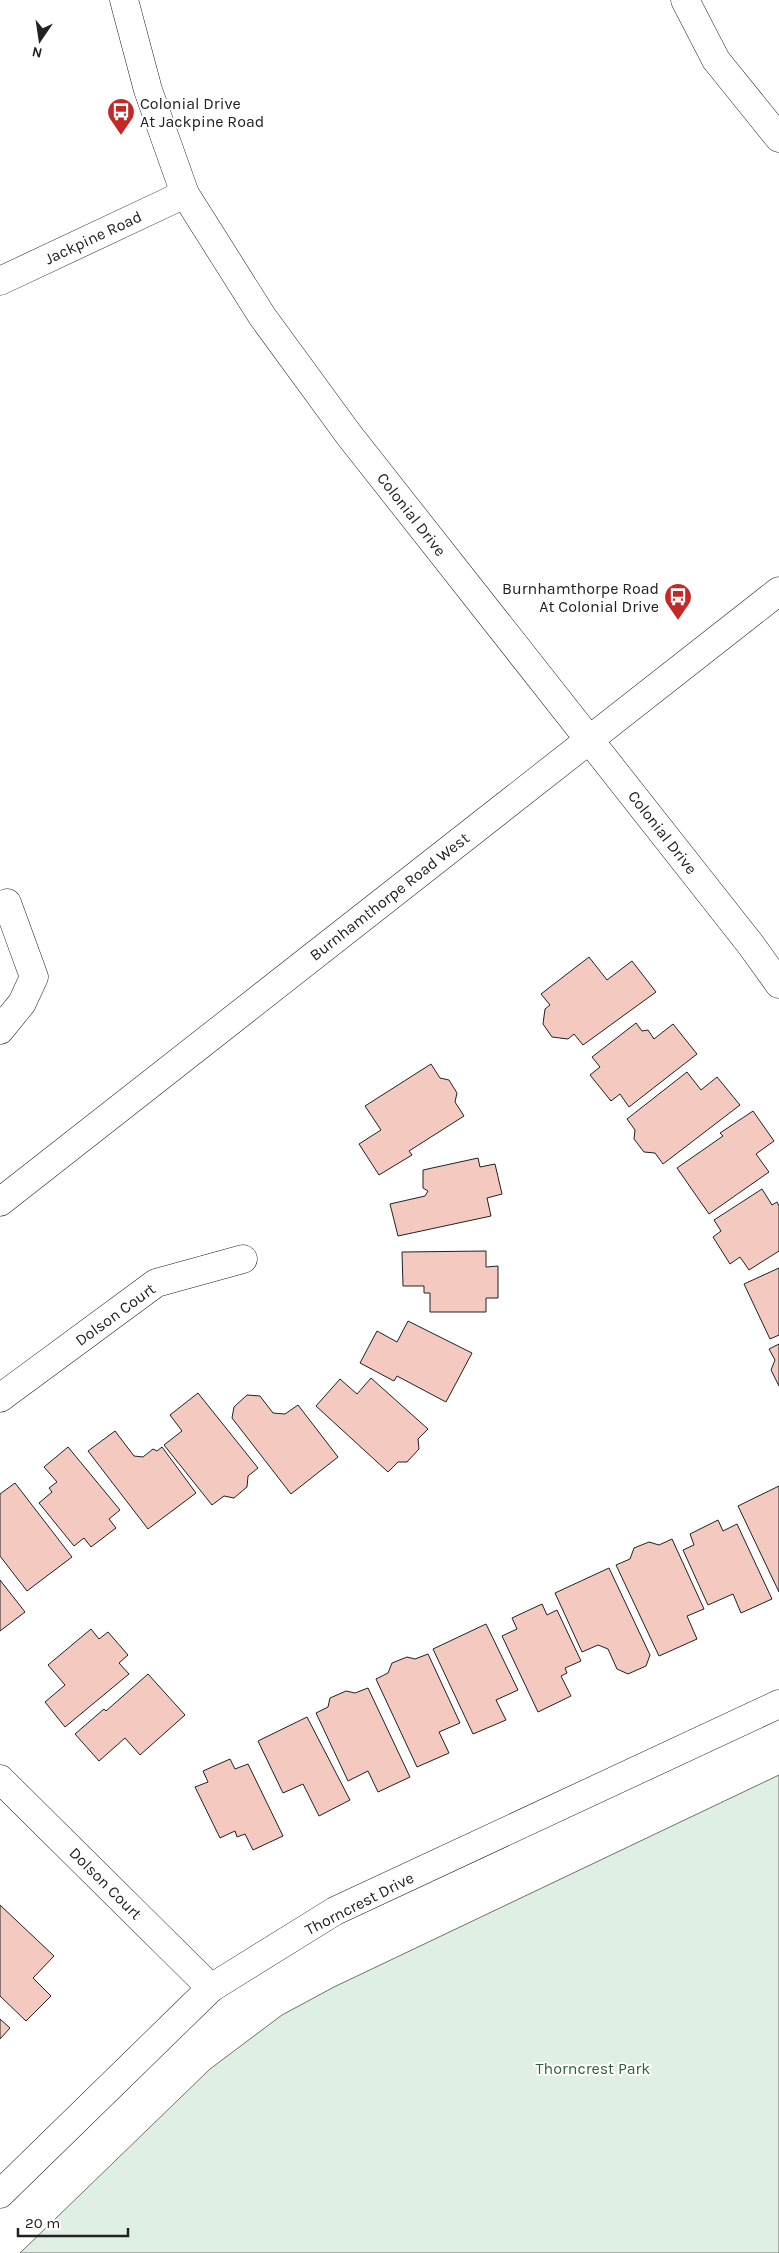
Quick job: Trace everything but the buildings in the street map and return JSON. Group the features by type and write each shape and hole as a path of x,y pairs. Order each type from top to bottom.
{"street":[{"name":"Colonial Drive","path":"124,0 148,90 185,194 262,316 349,435 751,945 779,984"},
{"path":"685,0 716,60 779,138"},
{"name":"Jackpine Road","path":"0,281 185,194"},
{"name":"Burnhamthorpe Road West","path":"0,1202 779,591"},
{"path":"0,1030 22,1003 34,977 7,903"},
{"name":"Dolson Court","path":"0,1398 156,1283 244,1259"},
{"name":"Thorncrest Drive","path":"0,2194 211,1988 335,1912 779,1704"},
{"name":"Dolson Court","path":"0,1779 211,1988"}],"green space":[{"name":"Thorncrest Park","path":"779,1775 779,2253 20,2253 210,2069 282,2015 334,1987"}],"place":[{"name":"Colonial Drive At Jackpine Road","path":"121,136"},
{"name":"Burnhamthorpe Road At Colonial Drive","path":"678,621"}]}
